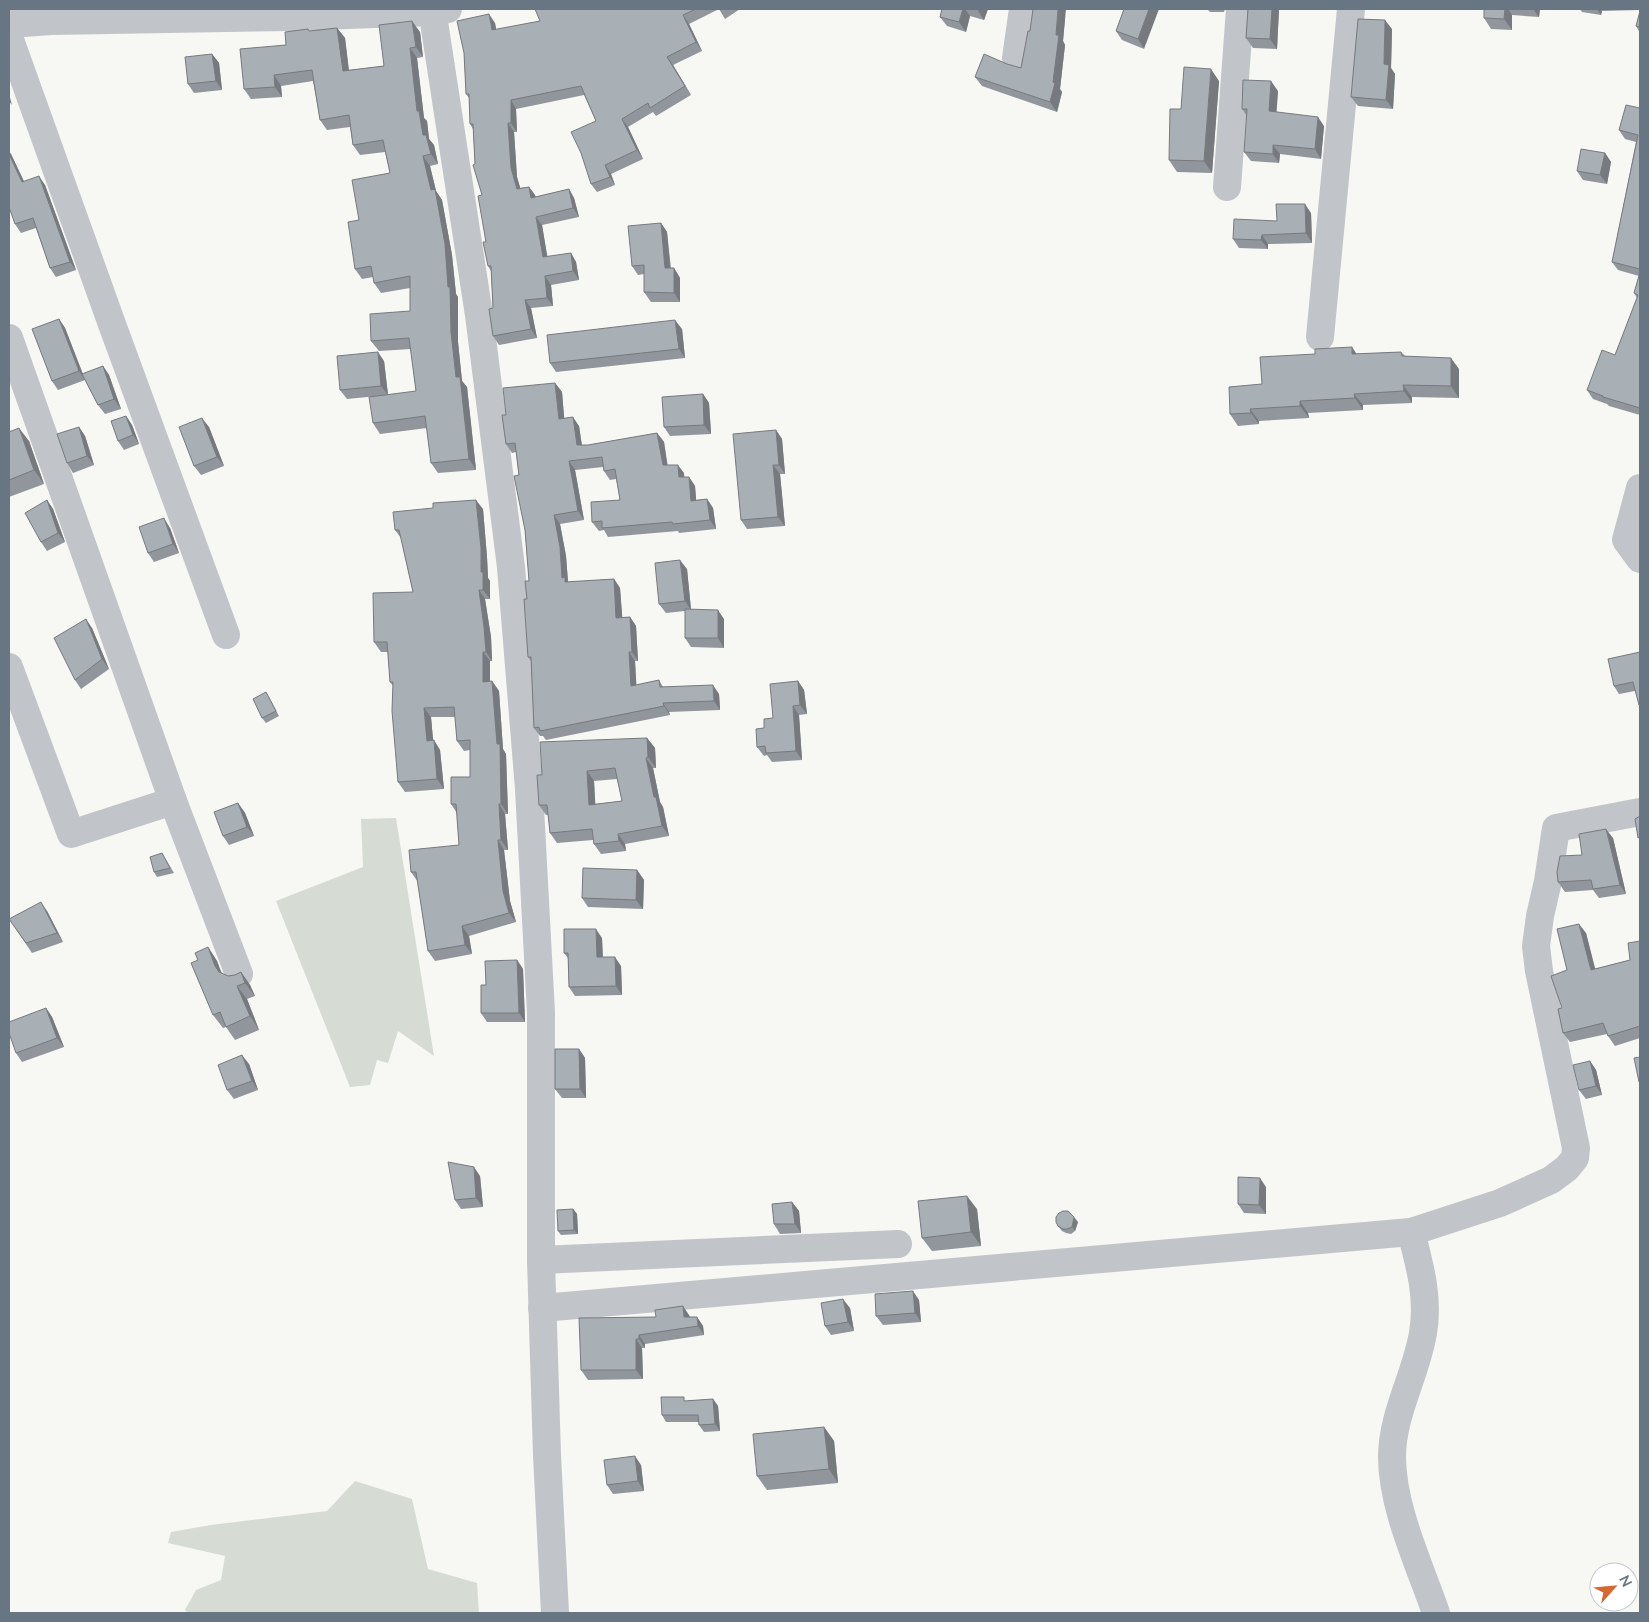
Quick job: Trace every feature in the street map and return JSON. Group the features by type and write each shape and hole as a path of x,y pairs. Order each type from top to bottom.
{"street":[{"path":"1016,58 1023,9"},
{"path":"1227,187 1240,9"},
{"path":"1320,337 1351,9"},
{"path":"9,24 50,15 292,17 437,10 479,315 512,576 529,789 540,1013 541,1260 546,1455 555,1613"},
{"path":"9,37 226,635"},
{"path":"9,338 173,801 239,974"},
{"path":"1640,488 1626,540 1640,559"},
{"path":"9,667 71,834 173,801"},
{"path":"542,1308 1411,1232 1500,1203 1551,1180 1567,1168 1575,1158 1576,1148 1539,971 1536,946 1556,828 1640,812"},
{"path":"1411,1232 1424,1280 1426,1304 1423,1334 1394,1432 1392,1457 1395,1490 1409,1537 1436,1613"},
{"path":"541,1260 898,1244"}],"shaded area":[{"path":"396,818 434,1056 398,1031 388,1063 377,1060 370,1085 350,1087 276,901 363,867 361,819"},
{"path":"355,1481 412,1499 428,1569 477,1583 479,1613 188,1613 185,1610 196,1590 221,1580 225,1556 168,1543 171,1532 211,1525 327,1511"}],"building":[{"path":"535,9 696,9 683,15 696,42 667,57 685,86 650,108 648,103 622,119 637,150 605,165 610,177 591,184 581,153 571,132 596,121 581,86 511,100 511,123 508,123 511,168 517,189 529,187 531,198 569,189 573,208 536,217 543,257 571,253 573,271 545,276 547,298 525,300 531,329 493,336 489,309 493,308 491,266 488,266 483,242 486,242 478,196 482,195 473,165 475,164 473,124 470,124 469,94 466,94 464,53 457,21 489,14 492,30 540,21"},
{"path":"942,9 963,9 959,22 940,17"},
{"path":"1033,9 1058,9 1056,35 1059,35 1053,82 1055,83 1050,102 975,77 984,54 1021,68"},
{"path":"1124,9 1149,9 1138,39 1116,31"},
{"path":"1248,9 1272,9 1270,39 1246,38"},
{"path":"1484,9 1505,9 1504,19 1484,18"},
{"path":"1640,11 1640,27 1636,26"},
{"path":"1358,19 1385,20 1384,64 1389,65 1386,100 1351,97"},
{"path":"412,21 416,47 410,48 417,111 419,111 423,135 426,135 431,154 423,156 431,190 435,189 445,244 456,377 460,377 469,459 431,463 425,416 373,423 369,397 416,391 409,338 371,341 370,314 410,311 410,276 374,283 371,266 355,269 348,222 359,220 352,180 390,173 383,140 353,145 349,115 320,120 312,70 274,75 275,87 244,89 240,49 286,45 285,32 337,28 343,71 384,66 379,25"},
{"path":"212,54 216,81 188,84 185,57"},
{"path":"1184,67 1211,69 1204,161 1169,160 1170,109 1181,109"},
{"path":"1243,80 1271,81 1269,111 1318,117 1315,149 1273,145 1273,154 1244,152 1247,109 1242,109"},
{"path":"1626,105 1640,108 1640,269 1612,262 1638,135 1619,130"},
{"path":"1581,149 1605,153 1600,175 1577,171"},
{"path":"9,154 22,182 39,176 70,262 50,268 33,218 15,224 9,207"},
{"path":"1276,204 1305,204 1306,233 1262,235 1261,240 1233,239 1234,219 1277,221"},
{"path":"661,223 665,268 674,268 674,293 644,292 644,265 632,266 628,226"},
{"path":"1640,272 1640,408 1587,390 1602,350 1615,355 1638,295 1634,293"},
{"path":"59,319 79,371 52,381 32,329"},
{"path":"675,320 679,349 550,363 547,335"},
{"path":"1352,347 1352,354 1401,352 1402,356 1451,358 1451,386 1403,385 1404,391 1354,394 1355,398 1300,401 1300,406 1250,409 1251,413 1230,414 1229,387 1262,384 1260,357 1315,354 1315,349"},
{"path":"378,352 381,386 340,390 337,356"},
{"path":"103,366 114,399 98,405 82,374"},
{"path":"555,383 559,419 573,417 577,445 588,445 657,433 663,465 678,465 679,477 689,477 691,501 707,499 710,520 602,528 602,521 592,522 591,502 620,500 615,469 604,471 602,457 569,461 578,511 554,515 560,547 562,578 565,577 565,582 614,579 616,618 630,617 632,652 629,652 631,686 659,680 660,687 713,685 714,701 663,703 664,706 540,731 539,727 534,728 531,657 528,657 524,599 527,599 525,581 529,581 525,530 514,476 519,475 515,443 506,444 502,415 506,415 503,388"},
{"path":"703,394 704,425 664,427 662,397"},
{"path":"126,416 133,435 118,441 111,421"},
{"path":"202,418 217,457 194,466 179,427"},
{"path":"79,427 87,456 67,463 57,434"},
{"path":"19,428 34,470 9,480 9,432"},
{"path":"776,430 779,465 773,465 778,517 741,520 733,434"},
{"path":"47,500 58,533 41,542 25,513"},
{"path":"476,500 481,548 481,572 483,572 483,590 479,590 486,652 483,652 483,682 492,681 497,744 500,744 501,804 499,804 501,840 498,840 503,891 509,913 462,926 465,945 428,951 416,872 411,872 409,850 459,845 456,804 451,804 451,777 470,777 470,740 457,741 454,707 424,708 427,741 434,740 437,779 398,782 392,711 393,682 390,682 387,642 374,642 373,593 413,592 399,530 395,530 393,512 433,508 433,503"},
{"path":"164,518 173,544 148,553 139,527"},
{"path":"680,560 685,601 659,604 655,563"},
{"path":"685,609 718,610 718,638 685,638"},
{"path":"86,619 102,659 75,680 54,638"},
{"path":"1640,652 1639,705 1633,682 1614,686 1608,659"},
{"path":"798,681 800,705 793,706 796,751 766,753 765,746 757,747 756,729 764,728 764,719 773,718 770,684"},
{"path":"266,692 276,711 262,718 253,699"},
{"path":"647,738 648,757 646,758 662,826 618,834 619,841 594,844 592,829 550,833 547,805 539,805 537,775 542,775 540,742","holes":["615,768 622,801 589,805 587,771"]},
{"path":"238,803 247,827 223,836 214,812"},
{"path":"1640,816 1640,837 1638,838 1635,819"},
{"path":"1606,829 1620,885 1593,889 1591,880 1558,882 1557,872 1560,856 1582,855 1579,834"},
{"path":"162,853 170,868 154,872 150,857"},
{"path":"583,868 637,870 636,900 582,898"},
{"path":"41,902 57,933 26,943 9,919"},
{"path":"1579,924 1591,970 1630,960 1628,943 1640,941 1640,1026 1608,1036 1603,1023 1563,1033 1558,1009 1562,1008 1551,976 1567,970 1557,929"},
{"path":"564,929 596,929 597,957 615,957 616,986 569,987 568,953 564,953"},
{"path":"208,947 219,972 228,976 241,972 245,983 237,986 250,1016 226,1027 220,1012 213,1015 191,963 198,960 195,953"},
{"path":"517,960 519,1013 481,1013 481,985 486,985 485,961"},
{"path":"46,1008 57,1038 16,1053 9,1033 9,1022"},
{"path":"555,1049 579,1049 580,1089 555,1089"},
{"path":"242,1055 252,1081 227,1090 218,1065"},
{"path":"1640,1057 1640,1082 1639,1082 1634,1058"},
{"path":"1590,1061 1596,1086 1579,1090 1573,1065"},
{"path":"448,1162 474,1167 476,1198 455,1200"},
{"path":"1238,1177 1260,1178 1259,1205 1238,1204"},
{"path":"967,1196 971,1232 922,1238 918,1201"},
{"path":"792,1202 795,1224 774,1224 772,1204"},
{"path":"573,1209 574,1230 558,1231 557,1210"},
{"path":"1063,1211 1068,1211 1074,1217 1072,1227 1067,1229 1058,1226 1056,1222 1056,1217"},
{"path":"913,1291 915,1313 876,1316 875,1294"},
{"path":"843,1299 848,1322 825,1326 821,1303"},
{"path":"683,1306 684,1317 697,1317 698,1326 639,1335 639,1339 636,1339 636,1370 581,1370 579,1318 656,1317 655,1310"},
{"path":"661,1397 684,1397 684,1401 713,1399 715,1424 699,1425 698,1415 662,1415"},
{"path":"824,1427 829,1469 757,1476 753,1434"},
{"path":"635,1456 638,1481 607,1485 604,1460"}]}
